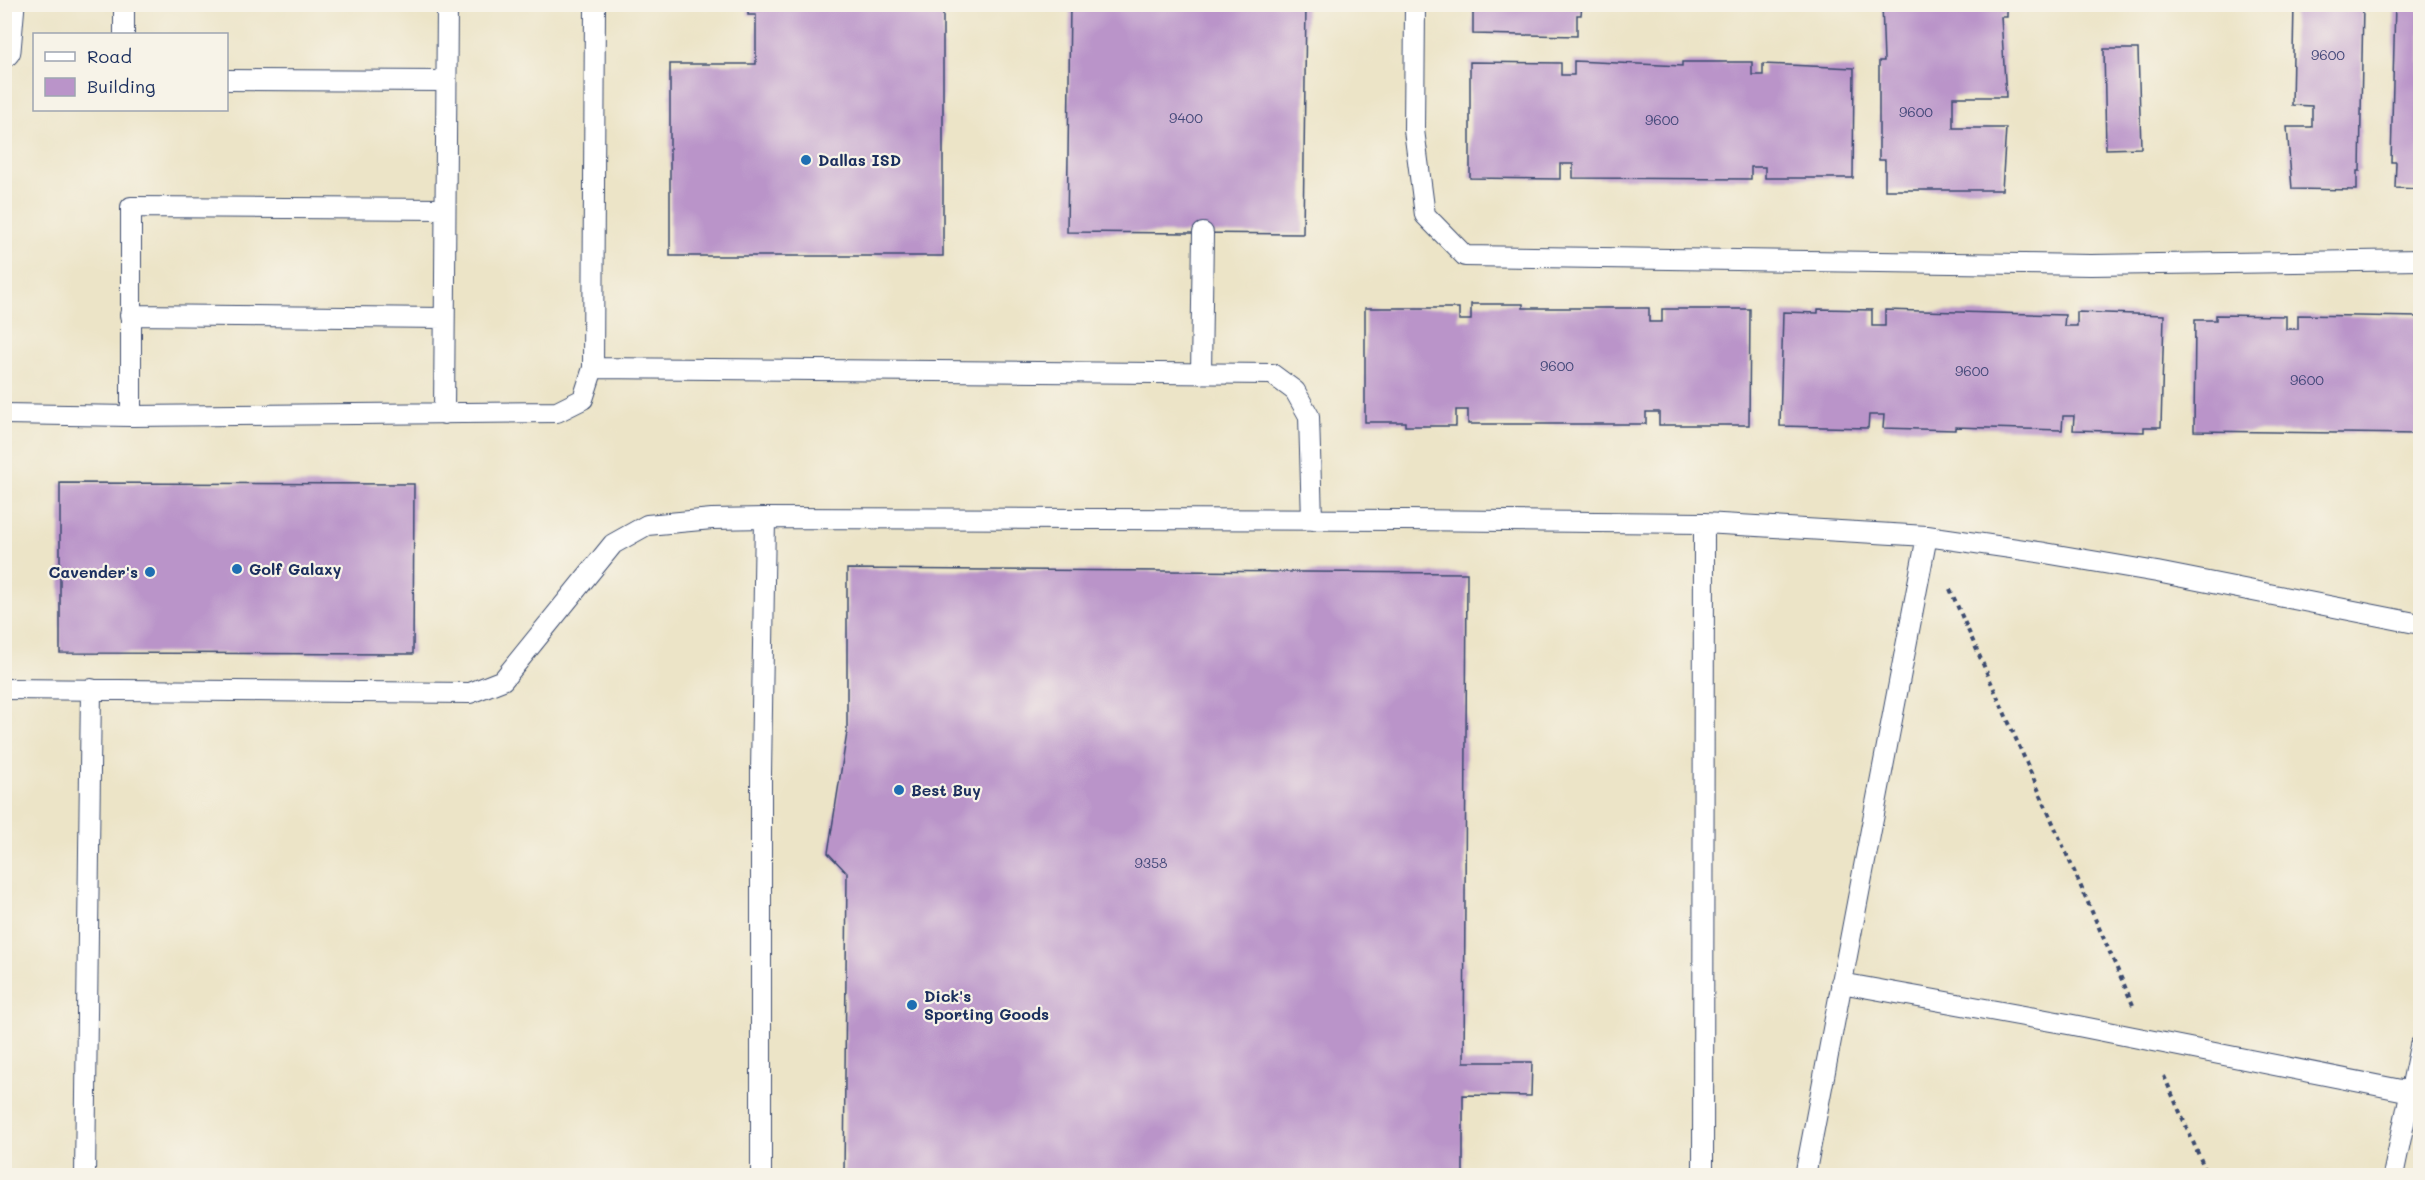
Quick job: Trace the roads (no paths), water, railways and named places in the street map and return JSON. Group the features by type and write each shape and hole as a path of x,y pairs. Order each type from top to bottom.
{"main road":[{"path":"4,50 8,4"}],"lane":[{"path":"124,4 124,33"},
{"path":"444,414 447,4"},
{"path":"4,414 131,416 557,412 583,399 593,368 595,4"},
{"path":"1415,4 1414,130 1425,215 1465,256 2091,265 2421,260"},
{"path":"228,80 446,81"},
{"path":"131,416 131,207 445,209"},
{"path":"1201,374 1203,233"},
{"path":"130,315 444,318"},
{"path":"593,368 1272,374 1295,391 1309,416 1312,520"},
{"path":"761,1176 761,773 765,518"},
{"path":"4,689 470,693 503,680 613,544 648,525 712,519 1704,523 1927,536 2045,552 2421,624"},
{"path":"1703,1176 1704,523"},
{"path":"1805,1176 1927,536"},
{"path":"85,1176 91,689"},
{"path":"1841,983 2411,1092"},
{"path":"2393,1176 2421,1046"}],"place":[{"name":"Dallas ISD","path":"806,160"},
{"name":"Golf Galaxy","path":"237,569"},
{"name":"Cavender's","path":"150,572"},
{"name":"Best Buy","path":"899,790"},
{"name":"Dick's Sporting Goods","path":"912,1005"}]}
